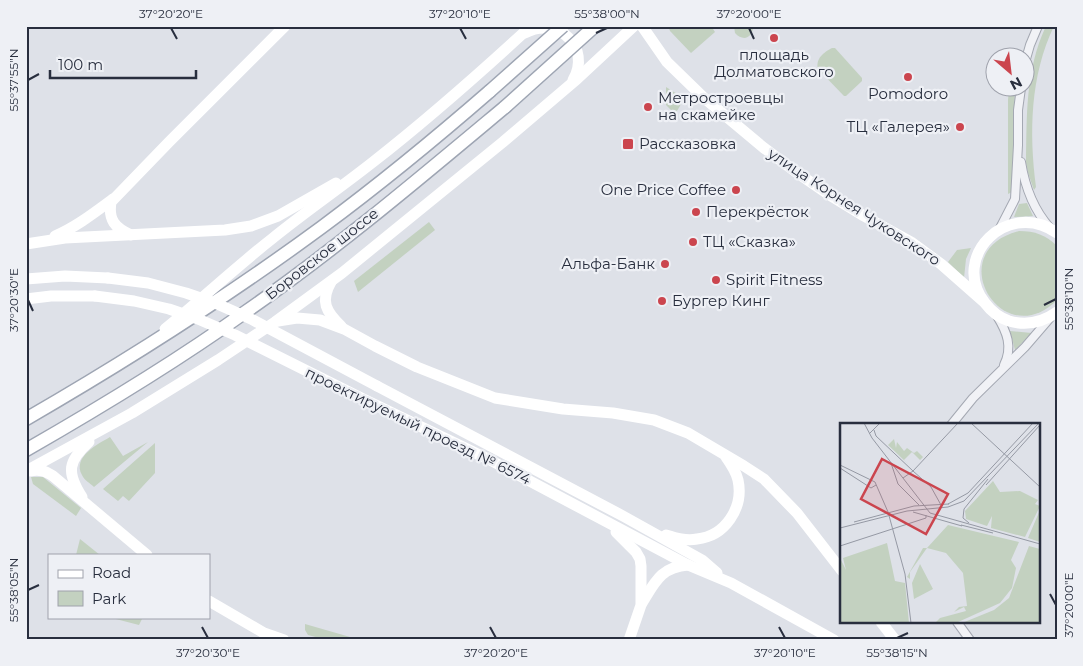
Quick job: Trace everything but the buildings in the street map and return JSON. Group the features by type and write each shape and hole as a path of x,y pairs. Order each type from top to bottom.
{"main road":[{"path":"30,243 69,230 113,200 286,26"},
{"path":"105,372 190,309 273,238 374,161 462,89 531,26"},
{"name":"Боровское шоссе","path":"26,419 105,372 230,292 322,227 409,160 564,26"},
{"name":"Боровское шоссе","path":"26,450 120,395 245,313 348,236 505,107 595,26"},
{"path":"26,472 190,378 275,322 332,280 504,142 567,88 634,26"},
{"name":"улица Корнея Чуковского","path":"642,26 667,62 703,97 764,148 828,194 911,242 941,264 996,314 1006,320 1024,323 1042,320 1055,314"},
{"path":"520,36 532,29 547,27 561,32 572,41 578,62 576,76 567,88"},
{"path":"30,243 65,238 225,230 251,226 278,216 374,161"},
{"path":"113,200 109,211 111,218 122,231 132,235"},
{"path":"1000,228 1023,222 1035,223 1054,231"},
{"name":"улица Корнея Чуковского","path":"983,301 975,279 976,261 983,244 1000,228"},
{"name":"проектируемый проезд № 6574","path":"26,279 65,276 108,278 148,283 214,302 251,319 648,530 702,560 730,583"},
{"path":"332,280 326,290 326,308 332,318 344,329"},
{"name":"проектируемый проезд № 6574","path":"26,299 51,296 95,296 134,301 169,309 198,319 235,335 490,460 688,565 730,583 834,640"},
{"path":"275,322 297,318 320,320 344,329 417,367 495,398 546,407 613,413 654,420 688,433 764,479 797,513 840,568"},
{"path":"87,504 78,491 72,476 72,463 80,450 101,430"},
{"path":"648,530 682,539 699,539 715,533 728,522 736,508 739,491 736,474 725,455"},
{"path":"26,472 44,470 53,476 146,554"},
{"path":"601,519 626,541 640,559 642,577 641,605"},
{"path":"629,640 641,605 660,576 678,566 688,565"},
{"path":"210,602 264,633 284,640"},
{"path":"883,624 895,640"}],"street":[{"path":"1029,48 1038,26"},
{"path":"1000,228 1015,199 1020,98"},
{"path":"1018,145 1024,182 1030,198 1042,219 1054,231"},
{"path":"996,314 1006,332 1008,342 1008,354 1002,370"},
{"path":"953,423 973,398 1025,347 1055,314"},
{"path":"958,624 970,640"}],"green space":[{"path":"668,26 711,26 715,32 691,53 670,31"},
{"path":"734,26 753,26 753,30 749,36 744,38 735,33"},
{"path":"1046,26 1054,26 1046,45 1036,85 1036,53"},
{"path":"832,48 835,48 862,78 862,81 846,96 818,69 819,59"},
{"path":"666,87 682,97 681,104 675,114 666,105"},
{"path":"1008,98 1015,98 1012,192 1008,194"},
{"path":"1028,98 1034,98 1032,126 1036,187 1034,190 1026,163"},
{"path":"1027,203 1033,216 1014,217 1019,204"},
{"path":"429,222 435,230 358,292 354,281"},
{"path":"1019,231 1040,234 1057,246 1057,300 1036,314 1017,315 1000,308 988,294 982,276 984,258 996,242"},
{"path":"971,248 966,259 964,278 948,262 957,250"},
{"path":"1010,331 1032,333 1015,350"},
{"path":"110,437 123,456 148,442 94,487 83,477 80,462 88,452"},
{"path":"155,443 155,473 129,501 123,496 118,501 103,489"},
{"path":"31,477 43,477 81,508 76,516 33,484"},
{"path":"80,539 99,554 76,554"},
{"path":"112,618 142,618 139,625"},
{"path":"305,624 357,639 327,640 308,635 305,630"}],"place":[{"name":"площадь Долматовского","path":"774,38"},
{"name":"Pomodoro","path":"908,77"},
{"name":"Метростроевцы на скамейке","path":"648,107"},
{"name":"ТЦ «Галерея»","path":"960,127"},
{"name":"Рассказовка","path":"628,144"},
{"name":"One Price Coffee","path":"736,190"},
{"name":"Перекрёсток","path":"696,212"},
{"name":"ТЦ «Сказка»","path":"693,242"},
{"name":"Альфа-Банк","path":"665,264"},
{"name":"Spirit Fitness","path":"716,280"},
{"name":"Бургер Кинг","path":"662,301"}]}
